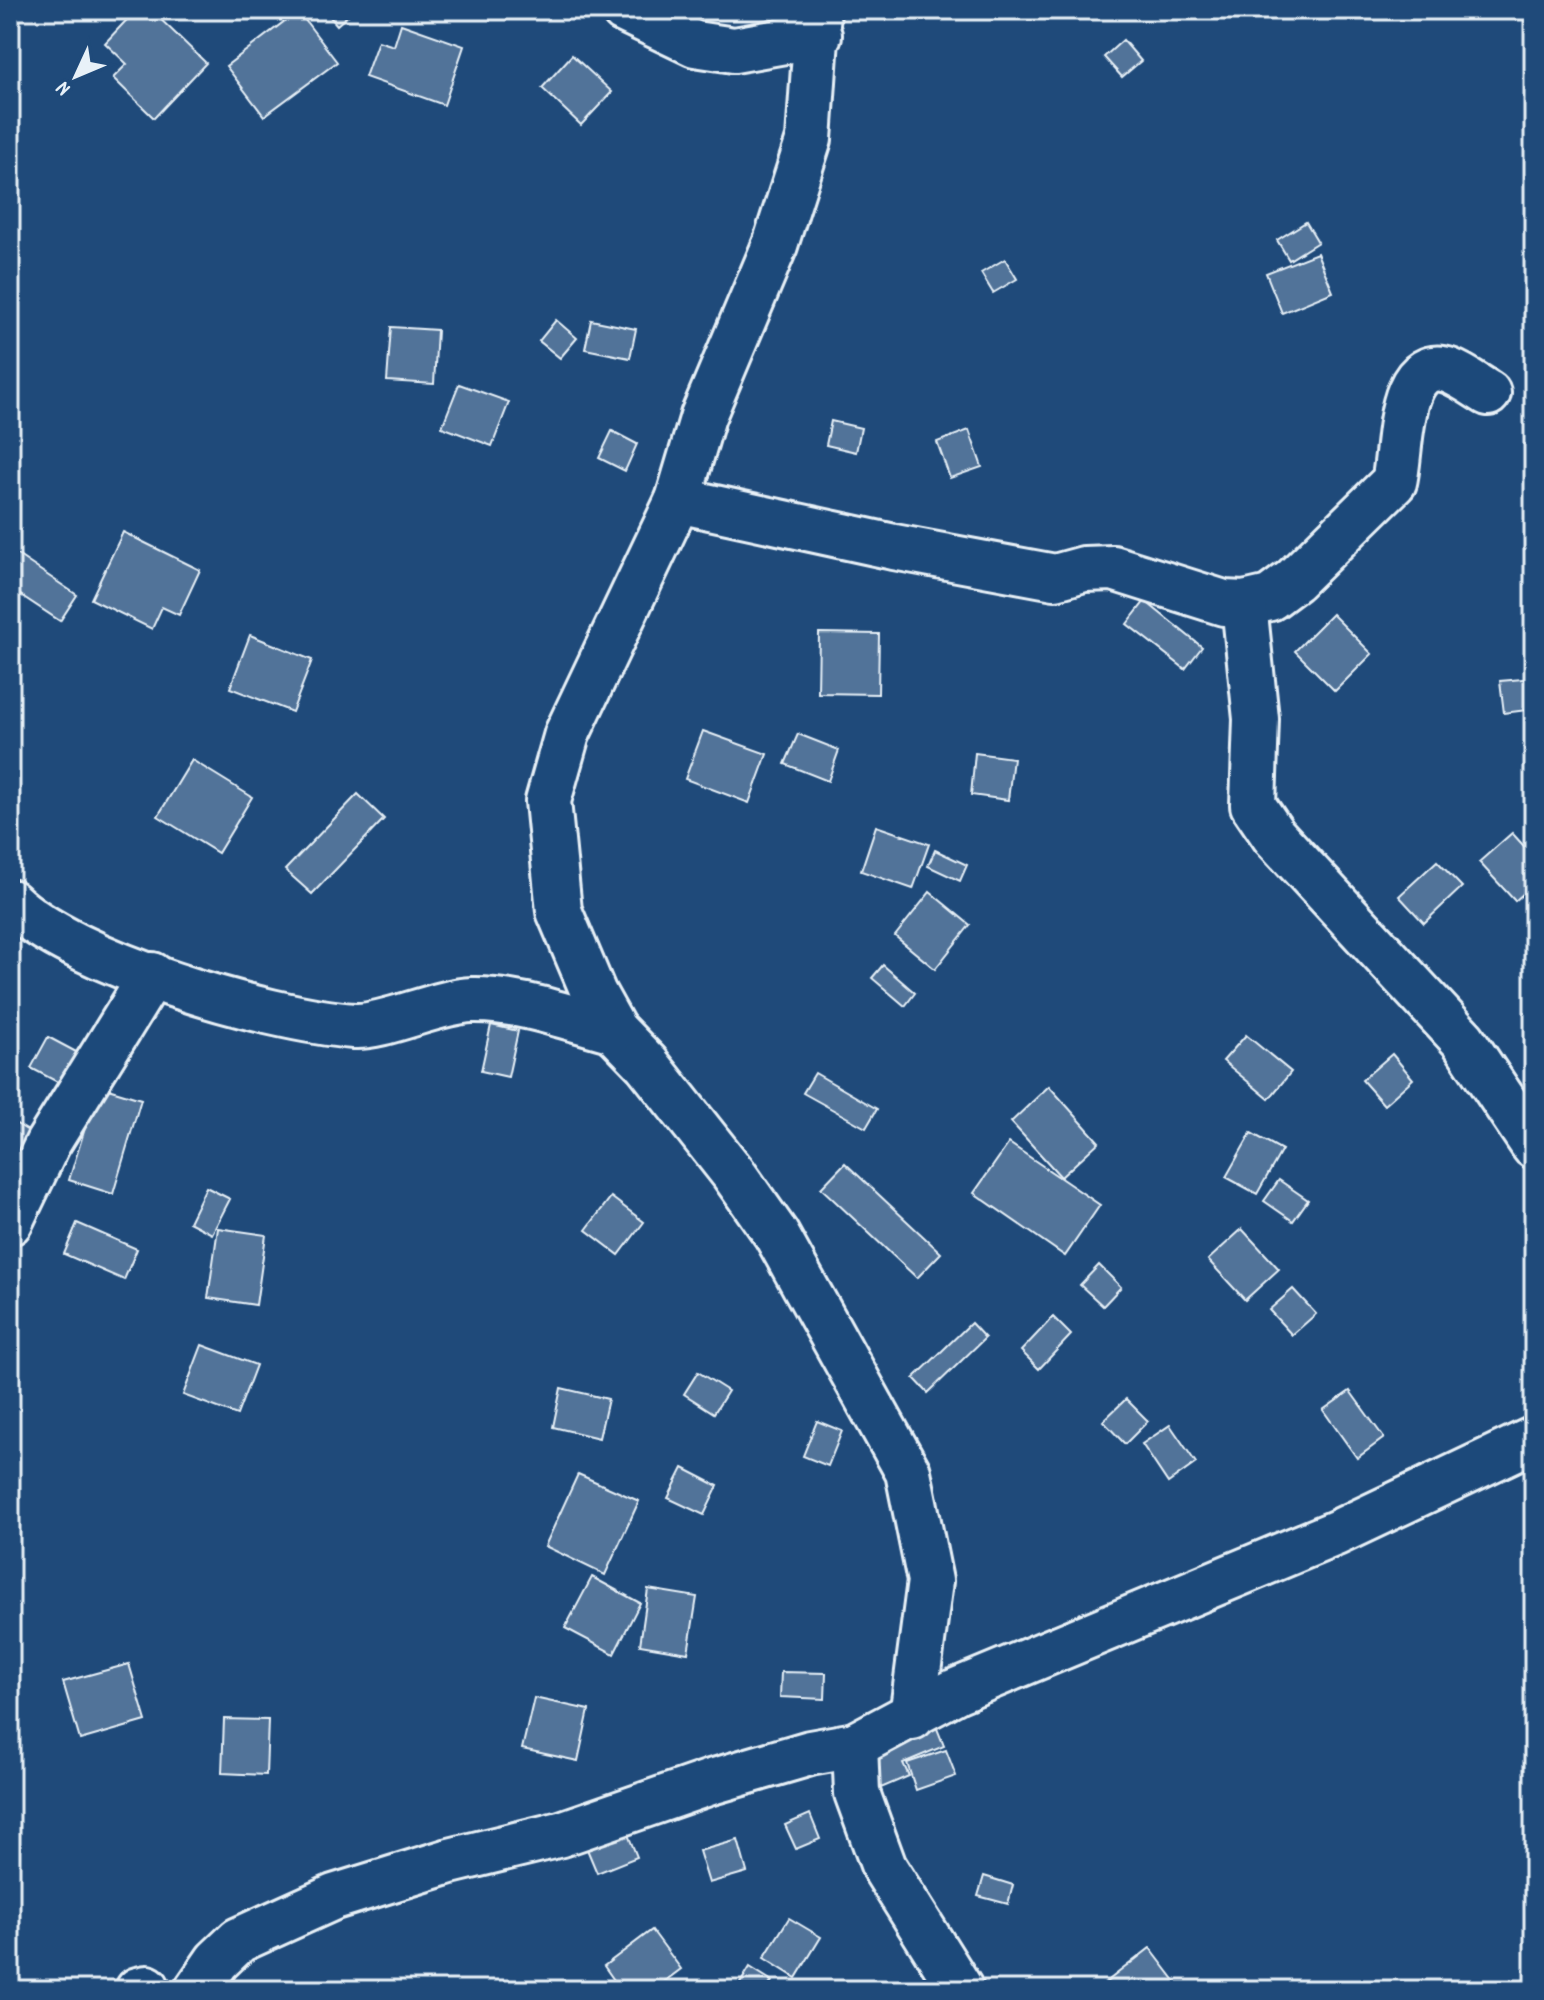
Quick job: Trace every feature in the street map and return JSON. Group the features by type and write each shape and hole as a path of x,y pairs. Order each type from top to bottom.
{"street":[{"path":"624,10 695,44 734,50 819,23 809,139 775,245 703,416 678,500 567,734 548,801 559,911 594,994 614,1030 647,1064 733,1173 776,1234 908,1472 930,1581 912,1717"},
{"path":"678,500 894,547 1055,577 1084,569 1113,568 1224,603 1244,604 1270,598 1294,580 1394,482 1400,461 1404,399 1421,375 1435,369 1450,371 1488,393"},
{"path":"1244,604 1256,719 1253,805 1274,836 1463,1040 1534,1146"},
{"path":"10,902 69,941 196,994 287,1016 358,1027 472,1000 527,1007 614,1030"},
{"path":"10,1222 48,1143 152,975"},
{"path":"197,1990 217,1961 239,1940 334,1897 450,1861 561,1834 725,1778 810,1753 855,1745 956,1691 1336,1533 1534,1439"},
{"path":"855,1745 857,1793 884,1867 961,1990"}],"building":[{"path":"136,10 151,10 206,63 154,118 113,78 127,64 105,43"},
{"path":"324,10 354,10 337,25"},
{"path":"298,11 337,62 264,116 226,66"},
{"path":"401,24 464,46 444,105 365,77 378,41 394,46"},
{"path":"1123,40 1141,61 1122,77 1104,57"},
{"path":"572,55 612,92 581,125 542,88"},
{"path":"1306,222 1318,242 1289,260 1277,240"},
{"path":"1317,253 1333,292 1282,313 1266,273"},
{"path":"1005,259 1017,279 993,293 981,273"},
{"path":"556,320 577,338 560,358 539,341"},
{"path":"591,320 636,329 630,358 585,349"},
{"path":"391,327 437,330 434,384 387,381"},
{"path":"459,384 509,402 492,446 442,427"},
{"path":"831,421 861,428 856,452 826,445"},
{"path":"969,430 982,467 950,478 937,442"},
{"path":"612,431 637,444 625,471 599,458"},
{"path":"123,532 200,570 179,615 162,607 152,629 91,599"},
{"path":"16,554 77,595 60,621 10,588 10,564"},
{"path":"1145,601 1202,647 1185,669 1127,624"},
{"path":"1332,614 1372,654 1335,691 1295,651"},
{"path":"819,633 879,634 878,694 818,693"},
{"path":"250,635 312,660 292,712 230,688"},
{"path":"1534,678 1534,709 1504,713 1500,681"},
{"path":"703,731 767,754 749,803 685,779"},
{"path":"798,734 839,750 828,781 785,764"},
{"path":"975,753 1013,758 1008,800 971,795"},
{"path":"192,760 252,797 218,853 158,816"},
{"path":"358,794 384,819 312,894 285,870"},
{"path":"876,826 929,844 913,889 861,871"},
{"path":"1512,833 1534,857 1534,884 1515,901 1479,862"},
{"path":"935,850 967,865 960,881 928,866"},
{"path":"1437,861 1462,887 1424,923 1399,896"},
{"path":"930,892 970,925 935,969 895,936"},
{"path":"883,965 915,993 905,1006 872,978"},
{"path":"491,1025 518,1031 508,1077 481,1071"},
{"path":"1246,1035 1291,1072 1269,1099 1223,1061"},
{"path":"48,1037 80,1054 63,1085 31,1068"},
{"path":"1392,1054 1413,1079 1384,1105 1362,1080"},
{"path":"815,1073 877,1109 866,1128 803,1093"},
{"path":"98,1086 141,1099 113,1194 69,1180"},
{"path":"1049,1086 1099,1142 1061,1177 1011,1122"},
{"path":"10,1120 30,1132 10,1165"},
{"path":"1251,1133 1282,1150 1257,1194 1226,1177"},
{"path":"1009,1143 1100,1205 1065,1256 974,1193"},
{"path":"845,1163 941,1253 917,1278 821,1188"},
{"path":"1279,1180 1308,1200 1293,1221 1264,1201"},
{"path":"206,1187 230,1199 212,1234 189,1222"},
{"path":"611,1197 644,1222 619,1255 586,1230"},
{"path":"77,1223 137,1249 124,1280 64,1254"},
{"path":"218,1228 266,1235 256,1305 208,1298"},
{"path":"1242,1229 1279,1269 1245,1300 1208,1260"},
{"path":"1099,1265 1121,1287 1103,1306 1080,1285"},
{"path":"1293,1289 1316,1314 1292,1335 1269,1310"},
{"path":"1053,1317 1071,1335 1039,1369 1021,1351"},
{"path":"971,1323 985,1338 928,1393 914,1378"},
{"path":"202,1345 256,1365 237,1415 183,1395"},
{"path":"698,1372 728,1391 714,1413 684,1394"},
{"path":"561,1388 608,1399 599,1438 553,1427"},
{"path":"1350,1391 1384,1438 1357,1458 1323,1410"},
{"path":"1126,1399 1148,1421 1125,1444 1103,1421"},
{"path":"817,1421 842,1431 828,1466 803,1456"},
{"path":"1170,1425 1196,1463 1168,1483 1142,1444"},
{"path":"683,1468 718,1486 704,1515 668,1498"},
{"path":"578,1474 639,1501 605,1575 545,1546"},
{"path":"592,1577 640,1603 614,1654 565,1628"},
{"path":"648,1589 697,1597 688,1653 640,1645"},
{"path":"129,1664 146,1721 80,1740 63,1682"},
{"path":"781,1672 826,1673 825,1699 780,1697"},
{"path":"534,1698 589,1710 578,1761 522,1749"},
{"path":"932,1716 944,1746 903,1763 909,1776 881,1788 863,1744"},
{"path":"224,1719 268,1720 266,1775 222,1773"},
{"path":"946,1750 956,1776 916,1790 907,1763"},
{"path":"810,1814 820,1839 796,1849 785,1825"},
{"path":"625,1827 637,1857 597,1873 584,1842"},
{"path":"738,1840 747,1872 709,1883 699,1851"},
{"path":"984,1876 1013,1885 1008,1904 978,1896"},
{"path":"789,1918 821,1937 796,1978 764,1958"},
{"path":"652,1930 681,1969 653,1990 621,1990 604,1966"},
{"path":"1150,1948 1182,1990 1096,1990"},
{"path":"750,1967 772,1981 766,1990 736,1990"}]}
